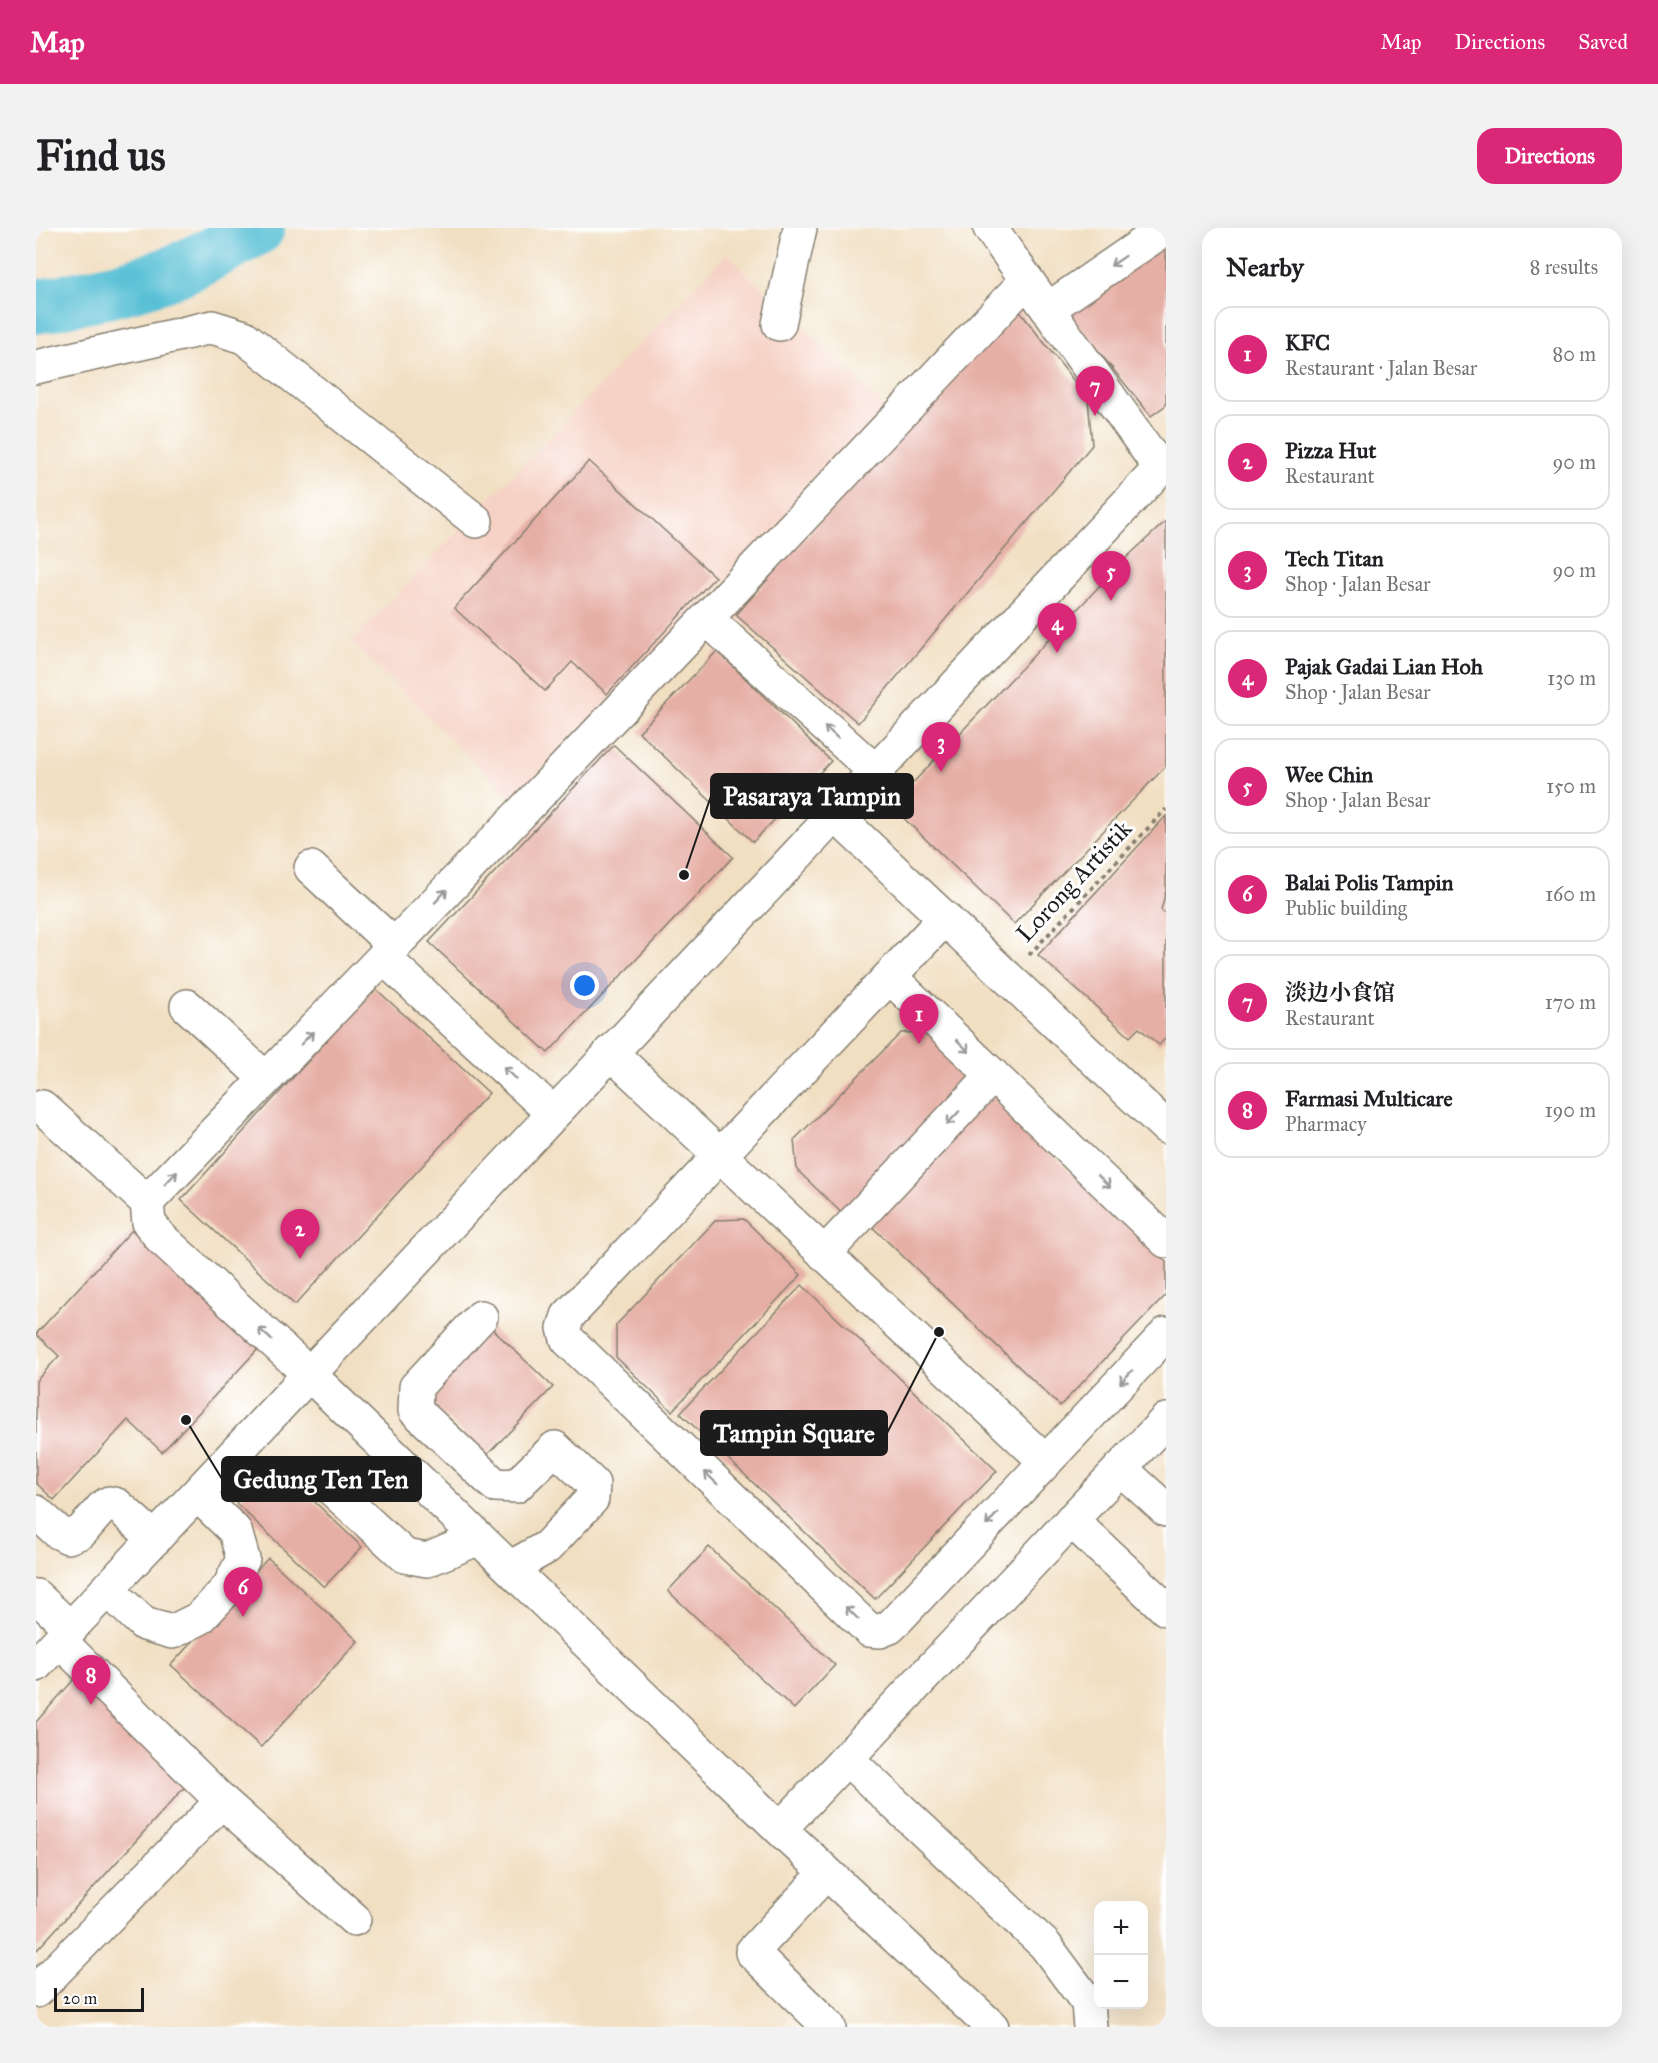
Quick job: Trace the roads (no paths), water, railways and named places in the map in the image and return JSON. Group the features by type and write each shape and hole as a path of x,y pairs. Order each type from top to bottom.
{"street":[{"path":"779,324 800,228"},
{"path":"36,1665 1163,465 990,228"},
{"path":"1048,309 1166,228"},
{"path":"147,1202 390,952 466,869 707,619 1027,280"},
{"path":"36,367 212,327 244,337 476,521"},
{"path":"707,619 875,771"},
{"path":"834,814 1166,1127"},
{"path":"311,868 390,952 553,1113"},
{"path":"945,918 568,1316 564,1328 567,1339 869,1630 879,1631 891,1627 1166,1334"},
{"path":"890,977 1166,1241"},
{"path":"187,1006 266,1079"},
{"path":"610,1052 1046,1462"},
{"path":"824,1254 993,1075"},
{"path":"42,1107 147,1202 150,1223 161,1238 308,1373 826,1873 992,2027"},
{"path":"482,1317 416,1387 416,1410 495,1485 516,1486 555,1448 593,1484 592,1499 547,1547 510,1568"},
{"path":"780,1829 1166,1420"},
{"path":"1120,1468 1166,1510"},
{"path":"322,1480 405,1556 428,1560 479,1538"},
{"path":"108,1590 144,1623 172,1632 200,1618 229,1587 243,1559 235,1531 197,1494"},
{"path":"36,1512 58,1532 68,1536 81,1532 109,1503 117,1505 155,1539"},
{"path":"1071,1520 1166,1609"},
{"path":"36,1596 65,1635 222,1801 354,1919"},
{"path":"846,1758 1045,1945 1088,2003 1090,2027"},
{"path":"36,1991 222,1801"},
{"path":"826,1873 752,1952 829,2027"}],"waterway":[{"path":"36,307 116,290 162,276 199,260 258,228"}],"place":[{"name":"淡边小食馆","path":"1095,416"},
{"name":"Wee Chin","path":"1111,601"},
{"name":"Pajak Gadai Lian Hoh","path":"1057,653"},
{"name":"Tech Titan","path":"941,772"},
{"name":"Pasaraya Tampin","path":"684,875"},
{"name":"KFC","path":"919,1044"},
{"name":"Pizza Hut","path":"300,1259"},
{"name":"Tampin Square","path":"939,1332"},
{"name":"Gedung Ten Ten","path":"186,1420"},
{"name":"Balai Polis Tampin","path":"243,1617"},
{"name":"Farmasi Multicare","path":"91,1705"}]}
